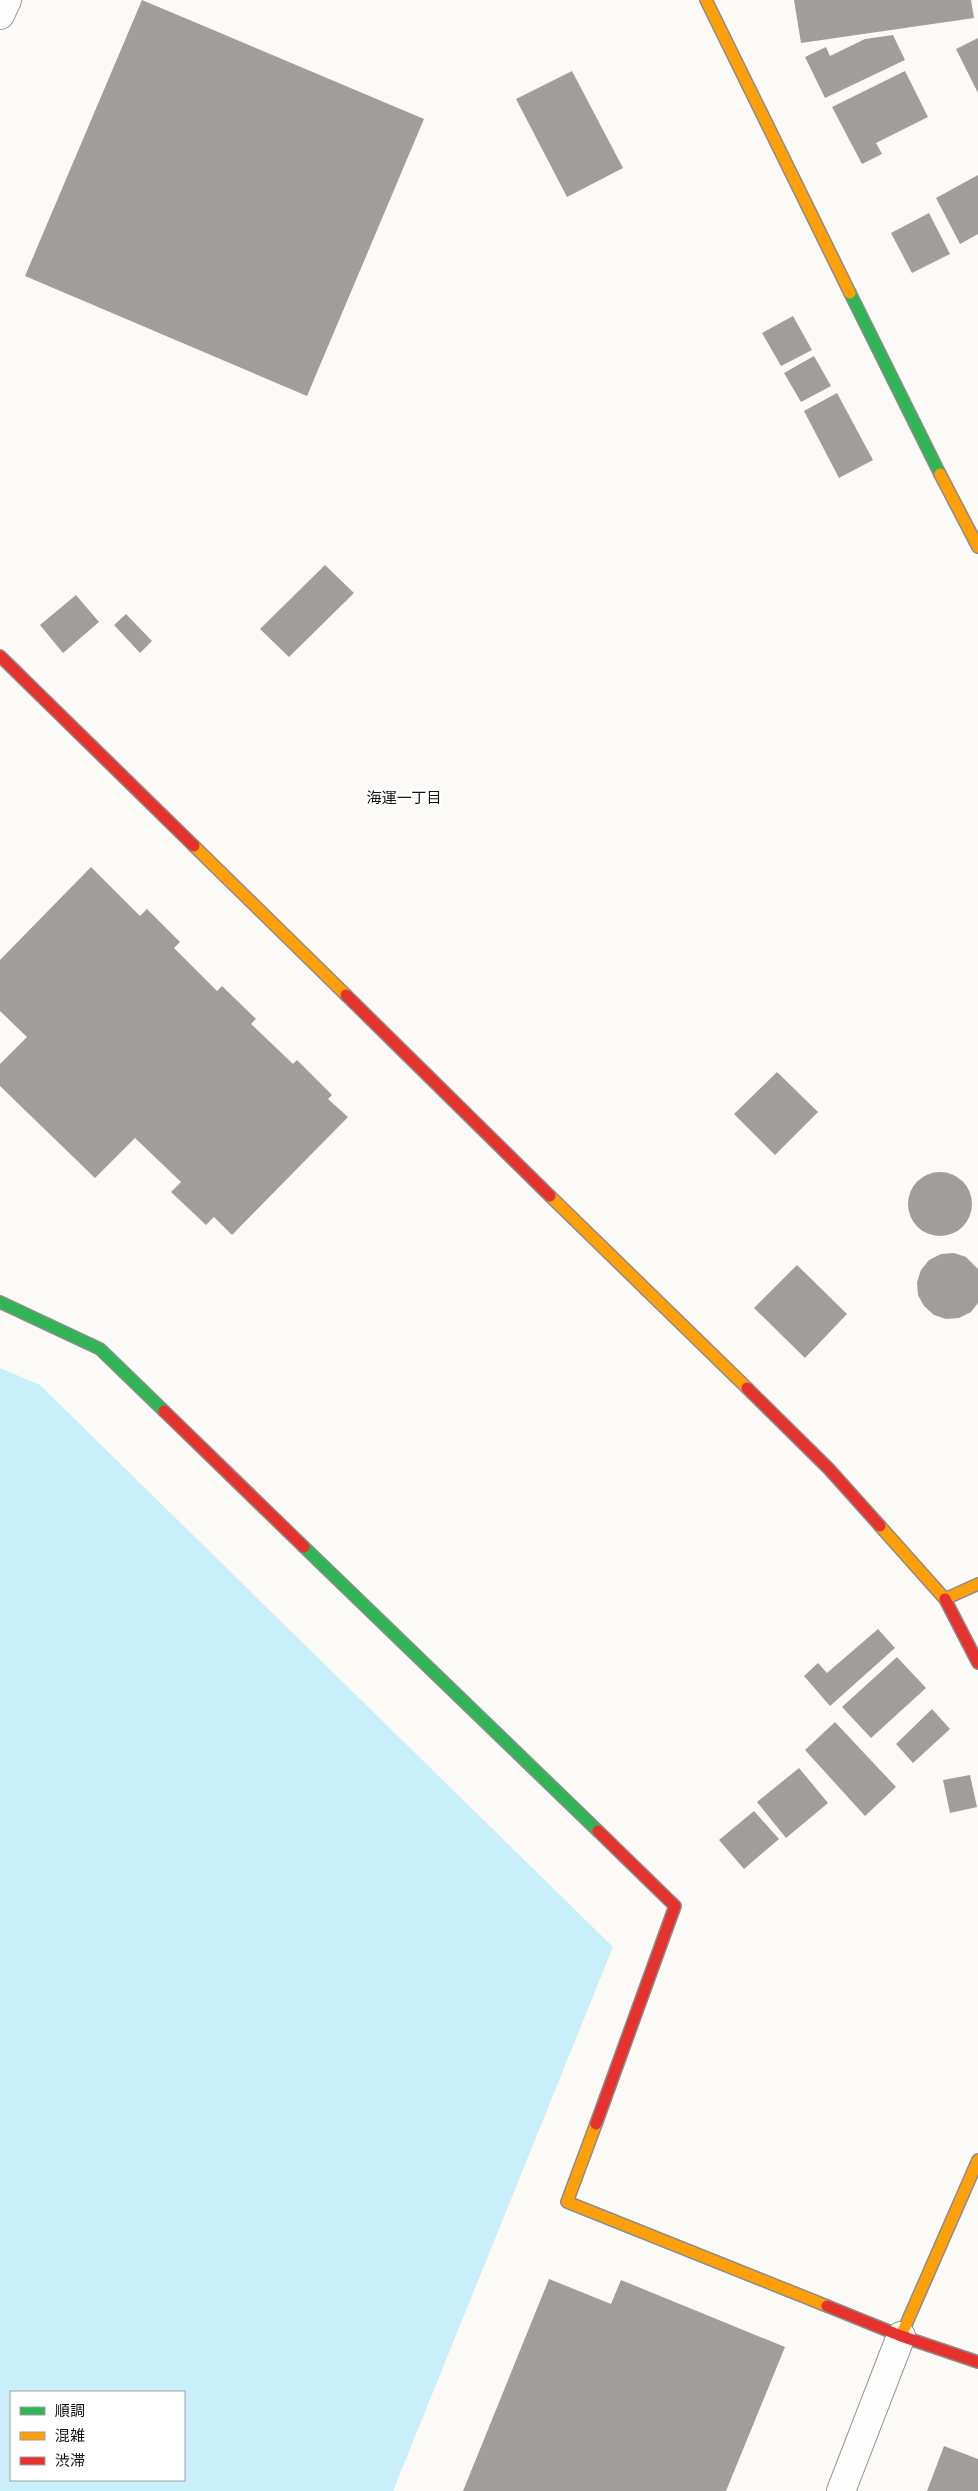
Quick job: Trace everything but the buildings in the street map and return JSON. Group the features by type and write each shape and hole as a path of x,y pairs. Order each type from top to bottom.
{"street":[{"path":"0,15 7,0"},
{"path":"706,0 919,433 977,543"},
{"path":"0,656 829,1468 944,1598 978,1663"},
{"path":"0,1302 100,1349 675,1906 567,2202 901,2336 978,2362"},
{"path":"944,1598 978,1584"},
{"path":"841,2491 901,2336 978,2160"}],"water":[{"path":"0,1368 40,1385 613,1947 393,2491 0,2491"}],"traffic: fast":[{"path":"850,293 940,474"},
{"path":"0,1302 100,1349 164,1411"},
{"path":"304,1547 598,1831"}],"traffic: slow":[{"path":"706,0 850,293"},
{"path":"940,474 978,547"},
{"path":"194,846 346,995"},
{"path":"550,1196 747,1388"},
{"path":"880,1526 945,1599 978,1584"},
{"path":"596,2124 567,2202 827,2306"},
{"path":"901,2336 978,2160"}],"traffic: jam":[{"path":"0,656 194,846"},
{"path":"346,995 550,1196"},
{"path":"747,1388 829,1469 880,1526"},
{"path":"164,1411 304,1547"},
{"path":"945,1599 978,1663"},
{"path":"596,2124 675,1906 598,1831"},
{"path":"827,2306 901,2336 978,2362"}],"district":[{"name":"海運一丁目","path":"404,797"}]}
